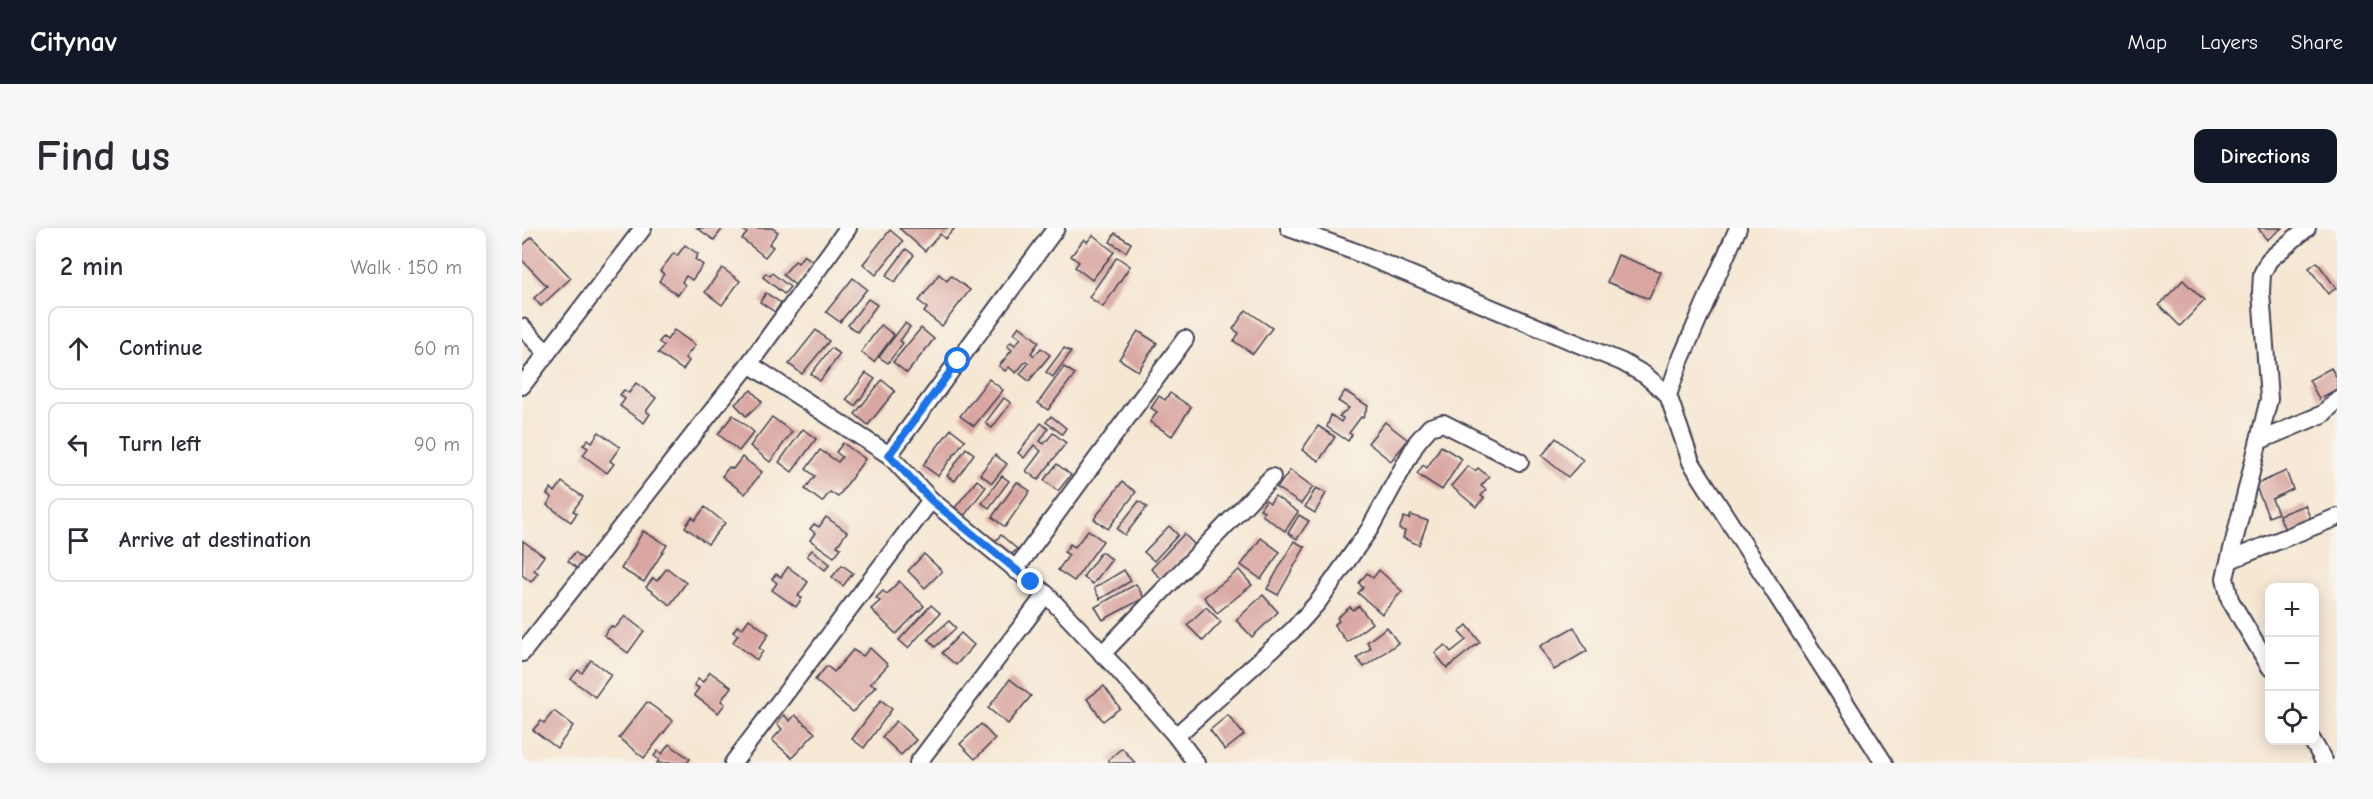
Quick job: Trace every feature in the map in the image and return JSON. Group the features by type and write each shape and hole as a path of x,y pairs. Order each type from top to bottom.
{"street":[{"path":"522,386 643,228"},
{"path":"522,653 748,364 848,228"},
{"path":"889,455 1056,228"},
{"path":"1289,228 1356,252 1622,363 1645,375 1668,395 1691,462 1884,763"},
{"path":"1668,395 1680,361 1738,228"},
{"path":"2265,659 2230,600 2225,578 2261,440 2269,399 2260,292 2262,274 2270,260 2307,228"},
{"path":"522,327 547,353"},
{"path":"1016,570 1185,339"},
{"path":"748,364 889,455 931,500 1046,594 1176,736 1196,763"},
{"path":"2261,440 2323,414 2337,400"},
{"path":"1176,736 1293,630 1318,602 1369,530 1417,442 1430,426 1443,423 1520,462"},
{"path":"1102,654 1272,477"},
{"path":"733,763 931,500"},
{"path":"2230,560 2337,517"},
{"path":"918,763 1046,594"},
{"path":"2314,745 2325,763"}],"building":[{"path":"697,228 723,228 714,240"},
{"path":"741,228 772,228 778,232 769,244 773,247 765,257 742,239 747,233"},
{"path":"899,228 955,228 945,239 940,234 925,251"},
{"path":"2258,228 2282,228 2267,240"},
{"path":"890,230 903,241 876,275 863,264"},
{"path":"1115,233 1131,243 1126,252 1110,242"},
{"path":"1093,235 1114,252 1092,280 1075,267 1079,262 1071,256 1084,239 1087,242"},
{"path":"532,237 571,278 541,306 534,298 547,286 522,260 522,246"},
{"path":"685,245 698,254 695,259 703,265 692,280 686,276 682,282 685,285 678,295 659,281 664,274 660,271 674,253 677,256"},
{"path":"906,249 914,255 895,282 886,276"},
{"path":"804,255 813,262 795,285 783,275 795,261 798,263"},
{"path":"1618,255 1661,272 1649,299 1607,282"},
{"path":"1117,257 1130,266 1103,307 1089,297"},
{"path":"2317,262 2336,288 2328,294 2309,268"},
{"path":"722,268 740,281 722,305 705,292"},
{"path":"766,273 770,276 772,273 790,287 784,294 763,277"},
{"path":"939,274 947,281 951,276 970,290 942,326 924,312 927,308 919,301"},
{"path":"853,278 867,289 840,322 826,312"},
{"path":"2183,280 2204,301 2180,326 2159,305"},
{"path":"766,293 781,303 775,312 760,302"},
{"path":"868,299 877,305 857,332 848,325"},
{"path":"1246,310 1272,328 1253,354 1234,341 1239,333 1233,329"},
{"path":"905,323 910,327 900,341 903,343 888,363 879,357"},
{"path":"881,325 894,335 874,362 861,352"},
{"path":"1019,326 1039,342 1031,353 1034,356 1041,348 1050,355 1029,381 1020,374 1029,363 1026,361 1016,373 1009,367 1005,371 999,366 1012,350 1007,346 1011,342 1015,345 1021,338 1014,333"},
{"path":"921,328 934,339 907,373 893,362"},
{"path":"674,330 695,345 685,358 689,361 683,370 658,353 664,346 659,342 663,337 667,340"},
{"path":"816,330 829,341 802,374 789,364"},
{"path":"1138,331 1157,343 1138,371 1119,359"},
{"path":"831,348 840,354 820,381 811,374"},
{"path":"1064,348 1071,352 1053,377 1046,372"},
{"path":"1064,367 1075,374 1048,410 1038,403"},
{"path":"2331,368 2337,378 2337,389 2319,399 2309,380"},
{"path":"866,373 875,379 855,406 846,400"},
{"path":"989,379 1003,390 974,426 960,416"},
{"path":"882,380 895,391 868,425 855,414"},
{"path":"636,383 656,398 646,411 650,414 644,423 620,406 625,399 620,395 624,390 629,393"},
{"path":"751,390 762,402 746,416 735,404"},
{"path":"1345,391 1368,406 1363,418 1361,417 1349,433 1352,435 1348,441 1327,427 1331,415 1341,422 1343,418 1339,416 1349,408 1338,401"},
{"path":"1170,393 1191,407 1172,436 1150,422 1157,412 1151,408 1159,396 1165,400"},
{"path":"1004,398 1011,403 992,428 985,423"},
{"path":"733,415 754,432 739,451 718,434"},
{"path":"1051,416 1066,428 1062,434 1046,422"},
{"path":"772,417 792,432 770,462 750,446"},
{"path":"1385,422 1408,440 1391,461 1368,443"},
{"path":"1041,423 1048,429 1040,441 1044,444 1053,433 1066,443 1038,480 1026,471 1041,451 1034,445 1024,458 1018,453"},
{"path":"1318,426 1335,437 1319,461 1302,450"},
{"path":"803,429 816,439 792,472 779,462"},
{"path":"951,429 965,440 938,476 923,465"},
{"path":"599,432 620,447 610,461 614,464 607,473 583,455 588,448 583,445 588,439 592,442"},
{"path":"1556,438 1583,460 1568,477 1542,456"},
{"path":"843,443 865,459 838,497 830,492 822,502 805,489 815,476 806,469 820,450 838,462 842,457 836,452"},
{"path":"1441,446 1462,459 1442,490 1417,474 1423,465 1427,468"},
{"path":"966,448 974,454 955,481 947,476"},
{"path":"995,455 1007,464 992,483 980,474"},
{"path":"742,457 762,472 745,494 722,476 729,467 733,469"},
{"path":"1057,464 1071,475 1058,491 1044,480"},
{"path":"1468,466 1475,471 1478,468 1489,477 1481,486 1486,490 1481,496 1484,498 1476,507 1451,486"},
{"path":"1290,470 1313,487 1301,504 1277,488"},
{"path":"2286,471 2293,489 2272,499 2278,513 2269,517 2255,485"},
{"path":"1002,476 1009,481 989,508 982,503"},
{"path":"977,480 986,487 964,516 954,509"},
{"path":"562,482 583,497 573,511 577,513 571,522 547,505 552,498 547,494 551,488 555,492"},
{"path":"1017,482 1030,491 1005,527 992,517"},
{"path":"1122,482 1136,492 1108,529 1094,519"},
{"path":"1316,488 1326,493 1315,513 1305,507"},
{"path":"1275,496 1298,512 1285,531 1262,515 1264,511 1260,509 1266,500 1270,503"},
{"path":"1139,501 1147,507 1125,535 1117,529"},
{"path":"2305,505 2313,525 2287,535 2279,515"},
{"path":"705,507 725,523 708,544 685,527 692,517 695,520"},
{"path":"1299,515 1309,521 1297,539 1288,533"},
{"path":"1411,515 1428,521 1419,545 1403,538 1405,531 1399,529 1404,517 1409,519"},
{"path":"826,517 847,532 837,546 841,548 834,557 810,540 815,533 810,529 814,524 819,527"},
{"path":"1169,526 1178,535 1154,561 1144,552"},
{"path":"1088,530 1103,541 1074,581 1058,570 1069,555 1064,552 1070,544 1075,547"},
{"path":"643,531 667,545 644,582 621,569"},
{"path":"1184,534 1195,545 1162,579 1151,569"},
{"path":"1001,535 1017,549 1009,557 993,543"},
{"path":"1261,538 1280,552 1261,579 1241,565"},
{"path":"523,541 544,556 534,570 538,573 531,582 522,575"},
{"path":"1294,541 1305,547 1278,595 1267,589"},
{"path":"812,550 830,564 825,570 807,556"},
{"path":"575,552 586,562 579,570 568,561"},
{"path":"1101,552 1112,559 1093,584 1083,577"},
{"path":"924,554 942,571 925,588 908,571"},
{"path":"842,565 853,573 843,586 832,577"},
{"path":"788,567 808,582 798,596 802,598 796,607 772,590 777,583 772,579 776,574 781,577"},
{"path":"667,568 686,583 670,605 646,587 653,578 657,581"},
{"path":"1124,570 1131,581 1100,599 1094,588"},
{"path":"1239,570 1252,585 1217,613 1204,597"},
{"path":"1379,570 1402,591 1382,614 1358,593 1363,588 1359,583 1367,573 1373,578"},
{"path":"899,581 924,606 896,634 871,609 880,601 876,598 883,591 887,594"},
{"path":"1136,584 1144,598 1103,620 1095,607"},
{"path":"1263,595 1278,612 1252,637 1236,620"},
{"path":"931,605 940,613 908,648 899,640"},
{"path":"1359,606 1372,623 1347,642 1334,625 1339,621 1337,618 1350,607 1353,610"},
{"path":"1206,607 1221,622 1203,641 1187,625"},
{"path":"625,616 644,631 628,653 604,635 611,626 615,628"},
{"path":"749,619 769,634 759,648 763,651 757,660 733,642 738,635 733,632 737,626 742,629"},
{"path":"949,621 956,628 935,647 928,639"},
{"path":"1467,625 1480,642 1447,668 1435,653 1445,645 1451,652 1466,640 1459,632"},
{"path":"1387,627 1398,643 1364,667 1357,658 1371,648 1367,642"},
{"path":"1574,627 1587,651 1554,670 1540,646"},
{"path":"961,633 974,645 956,665 942,653"},
{"path":"870,648 888,665 870,684 876,686 853,712 815,680 827,666 834,672 853,650 863,656"},
{"path":"591,660 611,675 595,697 571,679 578,670 582,673"},
{"path":"710,672 731,687 721,701 725,704 718,713 694,695 699,688 694,685 698,679 703,682"},
{"path":"1010,679 1031,696 1008,724 988,708"},
{"path":"1104,686 1120,708 1103,721 1087,699"},
{"path":"881,700 892,709 864,748 852,739"},
{"path":"647,702 673,721 644,758 619,738"},
{"path":"554,711 573,726 557,748 533,730 541,721 544,723"},
{"path":"784,715 790,721 795,715 815,733 792,758 772,740 782,729 777,724"},
{"path":"1228,715 1244,735 1225,750 1210,730"},
{"path":"896,721 916,740 901,755 882,737"},
{"path":"981,724 995,739 975,759 960,744"},
{"path":"669,744 690,759 687,763 657,763 659,760 654,756 658,751 662,754"},
{"path":"1122,748 1135,763 1111,763 1108,760"}],"route":[{"path":"958,361 889,455 931,500 1031,582"}]}
